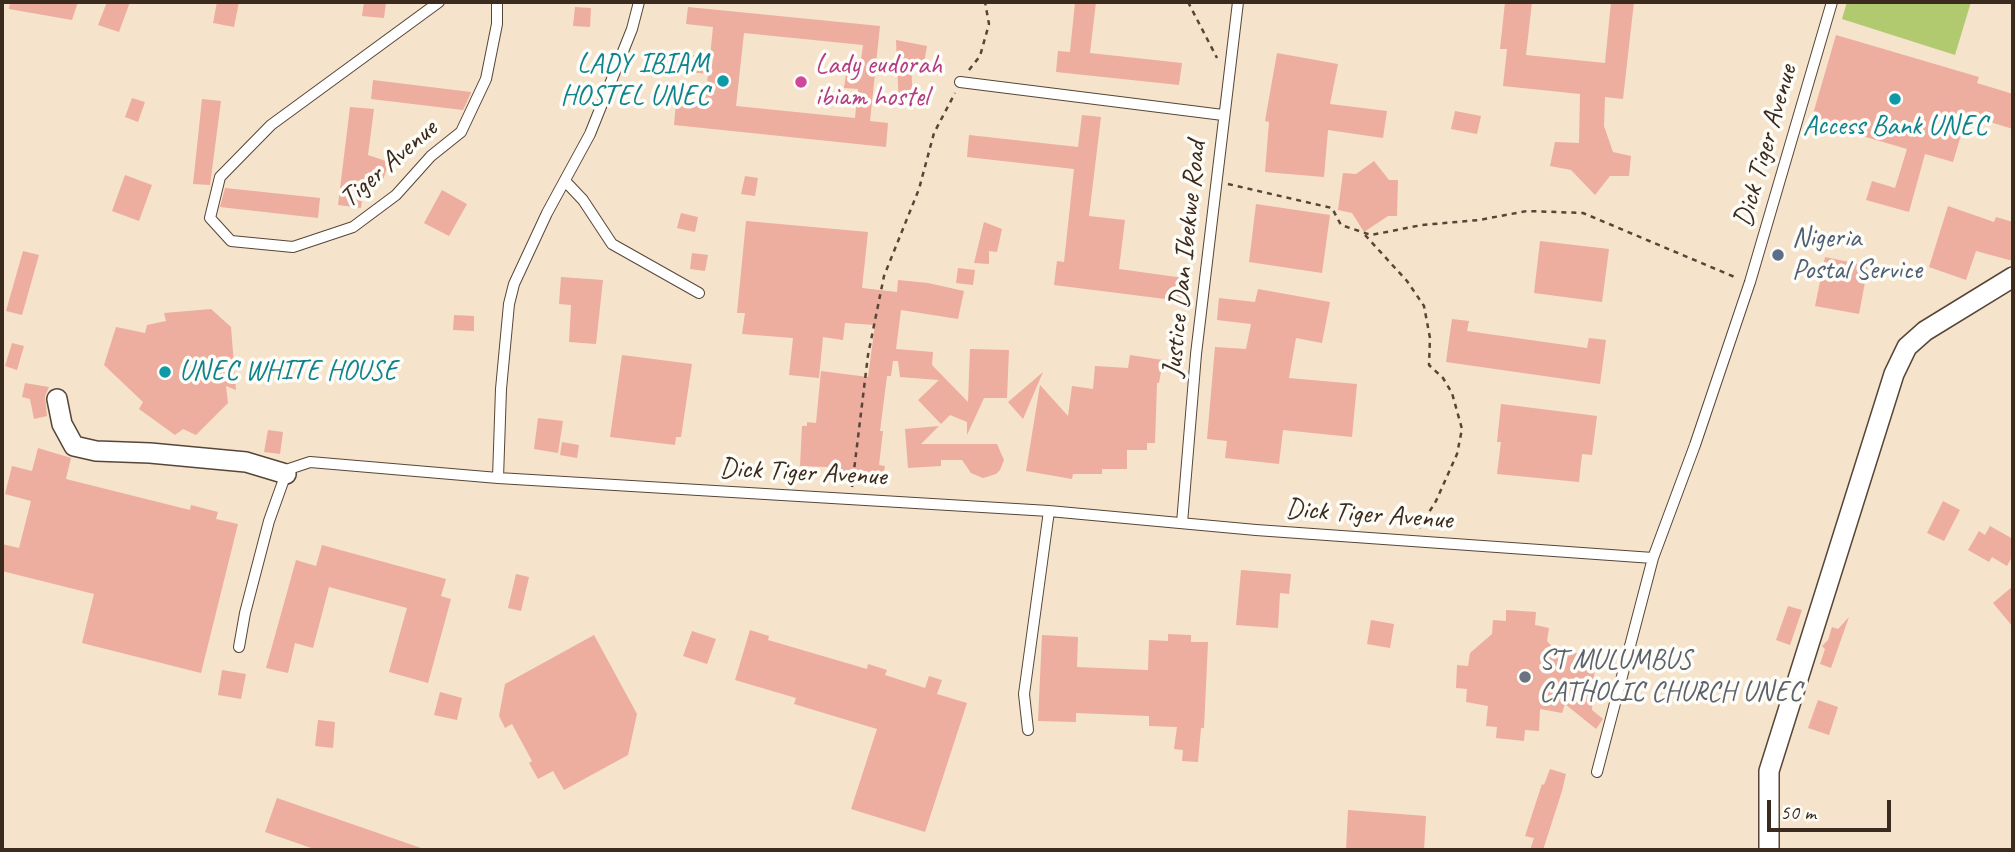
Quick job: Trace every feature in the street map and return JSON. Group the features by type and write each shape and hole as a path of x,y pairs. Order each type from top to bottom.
{"street":[{"path":"1769,850 1769,771 1894,374 1907,346 1925,331 2013,277"},
{"path":"57,399 62,424 74,446 96,451 246,462 286,474"}],"lane":[{"name":"Tiger Avenue","path":"439,2 271,125 220,177 210,218 231,241 293,247 353,227 396,195 430,156 461,132 486,79 496,34 497,2"},
{"path":"498,478 501,389 509,304 522,263 590,134 612,82 639,2"},
{"name":"Justice Dan Ibekwe Road","path":"1182,523 1196,354 1238,2"},
{"name":"Dick Tiger Avenue","path":"286,474 298,464 310,462 498,478 1049,511 1653,558 1695,445 1750,282 1832,2"},
{"path":"960,82 1223,115"},
{"path":"565,181 583,200 612,244 699,293"},
{"path":"239,647 269,521 286,474"},
{"path":"1028,730 1024,694 1049,511"},
{"path":"1597,772 1653,558"}],"path":[{"path":"851,499 868,355 884,276 919,189 934,133 960,82 979,56 989,24 985,2"},
{"path":"1188,2 1227,78"},
{"path":"1216,181 1332,208 1341,225 1378,235 1422,225 1479,220 1527,211 1583,213 1750,282"},
{"path":"1363,233 1407,281 1424,306 1430,338 1429,365 1443,378 1452,393 1462,429 1457,454 1436,501 1411,541"}],"green space":[{"path":"1847,2 1971,2 1955,55 1842,19"}],"building":[{"path":"10,2 78,2 72,20 9,9"},
{"path":"107,2 130,2 119,32 98,25"},
{"path":"217,2 239,2 234,27 213,23"},
{"path":"364,2 386,2 384,18 362,16"},
{"path":"1075,2 1096,2 1090,53 1182,63 1179,85 1056,72 1058,51 1070,52"},
{"path":"1505,2 1532,2 1526,55 1605,63 1611,2 1634,2 1623,99 1605,97 1604,126 1613,152 1631,156 1629,176 1610,176 1595,195 1571,170 1550,166 1555,142 1579,143 1580,94 1503,86 1507,49 1500,49"},
{"path":"575,7 591,8 590,27 573,26"},
{"name":"LADY IBIAM HOSTEL UNEC","path":"688,7 880,26 870,121 888,123 886,147 674,125 676,103 705,106 708,74 671,70 673,53 710,57 713,27 686,24","holes":["744,33 863,45 859,75 846,74 844,88 858,89 855,118 736,106"]},
{"name":"Access Bank UNEC","path":"1836,35 1979,77 1977,83 2013,94 2013,129 1967,115 1953,162 1925,154 1909,212 1866,200 1872,181 1895,188 1907,149 1811,121"},
{"path":"896,40 927,46 924,63 911,60 913,106 899,107"},
{"path":"1277,53 1338,64 1330,104 1387,111 1383,138 1328,130 1324,177 1265,172 1269,122 1265,121"},
{"path":"373,80 471,93 463,110 371,99"},
{"path":"132,98 145,102 138,122 125,117"},
{"path":"202,99 221,101 210,185 193,184"},
{"path":"350,107 374,109 368,155 389,162 383,180 365,174 361,208 338,205"},
{"path":"1455,111 1481,116 1477,134 1451,129"},
{"path":"1082,115 1101,117 1089,216 1125,220 1119,269 1184,278 1181,301 1054,285 1057,261 1064,262 1074,169 967,157 969,135 1078,147"},
{"path":"1374,161 1389,180 1398,180 1397,216 1388,216 1364,232 1352,213 1338,210 1343,173 1356,174"},
{"path":"125,175 152,185 139,221 112,211"},
{"path":"745,176 758,178 755,196 741,194"},
{"path":"225,188 320,198 318,218 220,207"},
{"path":"442,190 467,204 449,236 424,223"},
{"path":"1256,204 1330,215 1322,273 1249,262"},
{"path":"1948,206 1994,222 1996,217 2013,222 2013,261 1976,251 1966,280 1929,267"},
{"path":"681,213 698,217 695,232 677,228"},
{"path":"746,221 868,232 862,288 897,292 898,280 964,291 958,319 901,310 896,349 933,352 932,365 968,402 970,349 1009,350 1007,398 984,398 967,435 967,422 950,415 941,424 918,400 939,380 900,377 898,361 893,361 891,376 887,376 880,431 883,431 879,465 885,466 882,481 848,476 847,481 826,479 827,467 800,466 802,426 807,426 807,422 816,423 821,371 868,377 875,325 845,323 843,340 823,337 819,378 789,375 793,338 742,334 745,313 737,313"},
{"path":"984,222 1002,229 997,252 989,251 989,264 974,263"},
{"path":"1540,241 1609,249 1602,302 1534,293"},
{"path":"23,251 39,255 22,315 6,311"},
{"path":"692,253 708,255 705,271 690,269"},
{"path":"1825,257 1868,266 1859,314 1815,306"},
{"path":"958,268 975,270 973,285 956,283"},
{"path":"561,277 603,280 596,344 569,342 571,305 559,304"},
{"path":"1258,289 1330,302 1322,343 1296,338 1289,378 1357,384 1352,437 1283,430 1279,464 1225,458 1227,441 1207,439 1215,347 1246,349 1251,324 1217,320 1219,298 1255,302"},
{"name":"UNEC WHITE HOUSE","path":"211,309 231,327 236,390 226,386 228,403 196,435 183,429 175,435 139,409 143,402 104,365 116,327 145,333 147,325 166,321 164,313"},
{"path":"454,315 474,316 474,331 453,330"},
{"path":"1452,319 1469,321 1467,331 1587,348 1589,338 1606,340 1600,384 1446,362"},
{"path":"12,343 24,346 17,370 5,366"},
{"path":"622,355 692,364 681,437 676,437 675,445 610,437"},
{"path":"1130,355 1163,360 1157,383 1155,443 1147,443 1147,450 1127,450 1127,469 1102,469 1102,474 1073,474 1072,479 1026,471 1040,385 1068,416 1072,386 1093,389 1095,366 1128,368"},
{"path":"1043,372 1023,419 1008,402"},
{"path":"25,383 49,387 45,396 47,416 34,419 30,399 22,397"},
{"path":"1501,404 1597,416 1592,455 1582,454 1579,482 1497,474 1501,442 1497,442"},
{"path":"538,418 563,421 558,453 534,449"},
{"path":"939,426 921,444 997,444 1004,460 1000,470 983,478 971,473 962,460 941,460 941,466 908,468 905,429"},
{"path":"268,430 283,432 280,454 264,452"},
{"path":"562,442 579,445 577,458 560,455"},
{"path":"38,448 71,458 66,479 190,510 191,505 218,512 216,519 238,524 201,673 82,643 94,594 2,571 2,544 19,548 31,501 5,494 12,466 32,471"},
{"path":"1943,501 1960,510 1944,541 1927,533"},
{"path":"1990,526 2013,539 2013,555 2007,566 1992,557 1989,562 1968,550 1979,531 1985,535"},
{"path":"322,545 446,579 441,596 451,599 428,683 389,672 407,608 329,587 313,648 295,643 288,673 266,668 296,560 316,566"},
{"path":"1241,570 1291,574 1289,594 1280,593 1278,628 1236,625"},
{"path":"516,574 529,577 521,611 508,608"},
{"path":"2013,586 2013,627 1993,603"},
{"path":"1788,606 1802,610 1790,645 1776,640"},
{"name":"ST MULUMBUS CATHOLIC CHURCH UNEC","path":"1506,610 1536,612 1535,625 1549,628 1547,641 1556,651 1586,654 1595,663 1592,710 1603,719 1596,729 1565,704 1562,713 1540,709 1539,731 1525,730 1524,741 1496,738 1497,727 1486,726 1488,706 1466,702 1467,689 1456,688 1457,665 1468,666 1470,653 1492,634 1493,620 1506,621"},
{"path":"1849,617 1831,668 1820,664 1825,649 1822,646 1828,640 1832,627 1838,629"},
{"path":"1371,620 1394,624 1390,648 1367,644"},
{"path":"750,630 769,636 768,640 867,669 868,664 887,670 885,675 925,688 929,676 942,680 937,694 967,703 925,832 851,809 877,729 794,704 796,698 735,680"},
{"path":"692,631 716,639 707,664 683,656"},
{"path":"1168,634 1191,635 1191,642 1208,642 1204,728 1201,728 1198,762 1182,761 1183,750 1174,749 1177,727 1149,726 1149,716 1076,713 1076,722 1038,721 1042,635 1078,637 1077,667 1148,670 1149,640 1168,641"},
{"path":"594,635 637,714 628,755 564,790 553,771 538,779 529,763 532,761 512,724 505,728 499,716 505,684"},
{"path":"222,670 246,674 241,699 218,695"},
{"path":"440,692 462,698 457,720 434,715"},
{"path":"1818,700 1838,707 1829,735 1808,728"},
{"path":"318,720 335,722 333,748 315,746"},
{"path":"1550,769 1566,774 1562,791 1543,850 1530,850 1534,838 1525,836 1542,784 1544,785"},
{"path":"277,798 421,850 317,850 265,832"},
{"path":"1348,810 1426,816 1424,850 1346,850"}],"place":[{"name":"LADY IBIAM HOSTEL UNEC","path":"723,81"},
{"name":"Lady eudorah ibiam hostel","path":"801,82"},
{"name":"Access Bank UNEC","path":"1895,99"},
{"name":"Nigeria Postal Service","path":"1778,255"},
{"name":"UNEC WHITE HOUSE","path":"165,372"},
{"name":"ST MULUMBUS CATHOLIC CHURCH UNEC","path":"1525,677"}]}
